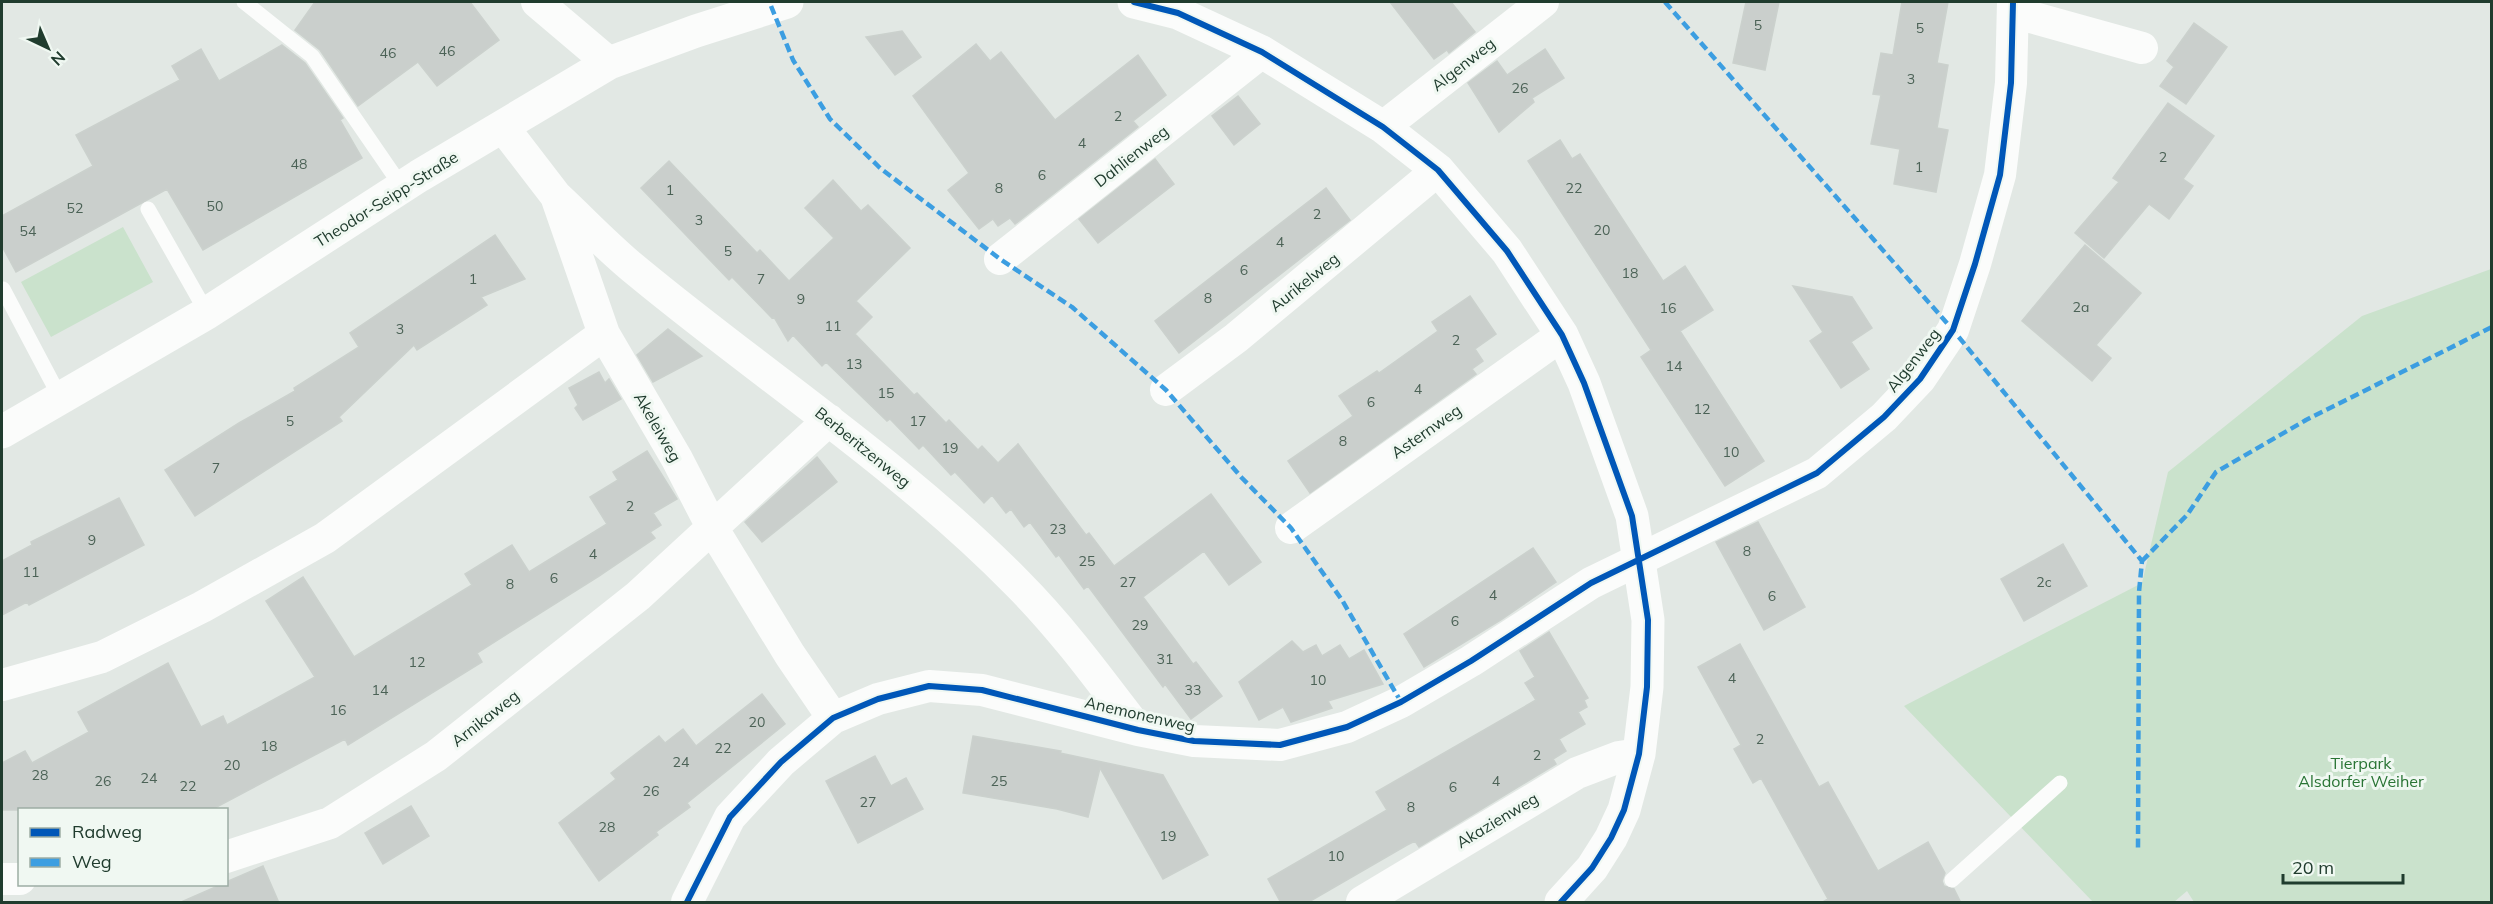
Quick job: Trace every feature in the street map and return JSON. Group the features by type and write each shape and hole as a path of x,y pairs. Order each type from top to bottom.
{"street":[{"path":"537,2 609,63"},
{"name":"Theodor-Seipp-Straße","path":"2,432 207,313 402,187 609,63 696,31 787,2"},
{"path":"1134,2 1178,13 1262,52 1383,127 1438,170 1507,251 1562,335 1584,383 1632,516 1648,620 1647,687 1639,753 1624,810 1611,838 1592,868 1561,903"},
{"name":"Algenweg","path":"1383,127 1543,2"},
{"path":"2013,7 2142,48"},
{"name":"Algenweg","path":"1639,558 1724,520 1817,472 1884,417 1920,379 1953,330 1976,264 2000,175 2012,83 2013,7"},
{"name":"Dahlienweg","path":"1000,259 1262,52"},
{"name":"Akeleiweg","path":"503,127 556,196 604,334 677,459 713,529 790,655 833,718"},
{"name":"Aurikelweg","path":"1166,390 1236,338 1438,170"},
{"name":"Berberitzenweg","path":"556,196 637,272 912,486 1018,583 1094,672 1138,730"},
{"path":"2,686 102,657 202,607 325,538 604,334"},
{"name":"Asternweg","path":"1291,528 1562,335"},
{"name":"Arnikaweg","path":"228,856 330,823 436,756 638,596 829,420"},
{"name":"Anemonenweg","path":"687,903 730,817 781,762 833,718 878,699 929,686 982,690 1138,730 1194,741 1280,745 1347,727 1401,702 1471,662 1591,583 1639,558"},
{"name":"Akazienweg","path":"1362,903 1577,772 1619,757 1639,753"},
{"path":"2,879 18,879"}],"lane":[{"path":"244,2 312,56 402,187"},
{"path":"148,209 207,313"},
{"path":"3,289 61,399"},
{"path":"1952,880 2060,783"}],"green space":[{"path":"123,227 153,282 51,337 21,282"},
{"name":"Tierpark Alsdorfer Weiher","path":"2491,269 2491,902 2194,902 2187,891 2174,902 2093,902 1904,706 2142,583 2168,472 2362,316"}],"building":[{"path":"315,2 470,2 499,40 437,86 418,62 358,106 320,50 295,30"},
{"path":"1390,2 1451,2 1475,32 1449,53 1447,50 1434,59"},
{"path":"1746,2 1779,2 1765,70 1733,63"},
{"path":"1902,2 1948,2 1937,63 1948,65 1937,128 1948,130 1936,192 1894,184 1900,149 1871,144 1881,95 1873,94 1881,53 1893,55"},
{"path":"2194,23 2227,47 2186,104 2160,86 2174,67 2167,61"},
{"path":"902,31 921,57 895,75 866,37"},
{"path":"976,44 990,61 1001,52 1055,120 1138,55 1166,95 1133,121 1138,127 1015,224 1010,218 998,226 993,219 979,229 948,190 969,173 913,96"},
{"path":"282,45 305,63 343,118 340,120 362,158 203,250 167,189 16,272 2,246 2,216 93,166 76,135 180,80 172,66 201,49 219,81"},
{"path":"1545,49 1564,78 1532,98 1534,102 1499,132 1468,83 1497,61 1507,75"},
{"path":"1238,96 1260,124 1234,145 1212,116"},
{"path":"2168,103 2214,136 2183,179 2193,186 2169,219 2149,204 2104,258 2075,233 2119,182 2113,178"},
{"path":"1560,140 1572,159 1580,154 1663,281 1685,266 1713,310 1680,331 1764,461 1725,486 1641,357 1651,350 1528,161"},
{"path":"1155,159 1174,184 1098,243 1079,219"},
{"path":"669,161 757,253 760,250 789,281 834,238 805,208 833,180 861,211 868,205 910,248 856,301 872,317 855,334 914,395 917,393 946,423 949,420 978,450 982,446 998,463 1018,444 1086,535 1089,533 1114,566 1211,494 1261,562 1229,585 1204,551 1143,597 1193,664 1196,662 1222,696 1191,719 1165,684 1163,687 1088,586 1084,589 1059,555 1056,557 1030,522 1024,527 1011,509 1006,513 992,495 984,503 955,472 951,475 923,445 919,449 890,419 887,421 826,362 822,366 793,335 788,341 774,317 772,318 732,277 729,280 641,188"},
{"path":"1326,188 1350,220 1179,353 1155,321"},
{"path":"495,235 525,279 481,297 487,305 417,350 414,345 339,417 342,421 195,516 165,470 295,391 294,388 359,347 350,333"},
{"path":"2085,245 2141,293 2096,345 2111,358 2092,381 2022,321"},
{"path":"1793,286 1852,297 1872,328 1851,342 1869,369 1841,388 1810,341 1823,332"},
{"path":"1470,296 1496,334 1475,349 1483,361 1472,369 1476,374 1310,493 1288,461 1353,416 1339,396 1377,371 1379,373 1438,331 1432,322"},
{"path":"668,329 702,356 653,382 637,355"},
{"path":"599,372 605,383 609,379 621,399 583,420 575,408 578,405 569,388"},
{"path":"647,451 677,499 653,513 661,525 650,532 655,538 477,653 482,662 348,745 345,739 215,808 18,808 18,810 2,810 2,763 25,751 32,763 89,732 78,712 168,663 201,727 223,716 227,725 315,677 266,601 303,577 354,657 472,585 465,574 512,545 529,572 607,524 590,497 618,480 613,472"},
{"path":"817,457 837,482 762,542 745,522"},
{"path":"119,498 144,545 29,605 27,602 2,615 2,561 32,545 31,542"},
{"path":"1758,522 1805,607 1764,630 1716,542"},
{"path":"2063,544 2087,586 2024,621 2001,579"},
{"path":"1533,548 1556,582 1502,619 1424,667 1404,634"},
{"path":"1549,632 1588,698 1584,700 1587,707 1578,712 1585,724 1559,739 1566,751 1553,759 1556,764 1419,847 1415,841 1407,845 1307,903 1281,903 1268,879 1387,810 1376,792 1536,700 1525,683 1535,677 1520,651"},
{"path":"1292,641 1303,652 1316,645 1322,656 1340,645 1349,659 1364,650 1383,684 1328,701 1332,708 1291,722 1283,707 1259,720 1239,682"},
{"path":"1740,644 1819,787 1828,782 1878,871 1928,842 1945,873 1942,881 1944,886 1954,889 1961,903 1821,903 1828,899 1761,778 1753,783 1734,749 1741,745 1698,667"},
{"path":"762,694 785,724 687,803 690,807 656,832 658,835 599,881 559,823 616,779 611,773 659,736 665,743 683,729 696,746"},
{"path":"973,736 1061,751 1060,753 1163,775 1208,855 1163,879 1100,768 1088,817 1057,809 963,793"},
{"path":"875,756 891,786 906,778 923,809 858,843 826,781"},
{"path":"411,806 429,836 383,864 365,833"},
{"path":"263,866 279,903 179,903 218,886 228,886 228,881"}],"marked path":[{"path":"1665,2 1953,330 2142,561 2139,592 2138,848"},
{"path":"771,6 793,60 830,119 880,168 1000,259 1072,307 1166,390 1242,478 1291,528 1342,600 1401,702"},
{"path":"2142,561 2187,515 2216,472 2306,420 2492,327"}],"cycle path":[{"path":"1134,2 1178,13 1262,52 1383,127 1438,170 1507,251 1562,335 1584,383 1632,516 1648,620 1647,687 1639,754 1624,810 1611,838 1592,868 1561,902"},
{"path":"687,902 730,817 781,762 833,718 878,699 929,686 982,690 1138,730 1194,741 1280,745 1347,727 1401,702 1471,661 1591,583 1817,473 1884,417 1920,379 1953,330 1975,264 2000,175 2011,83 2013,2"}]}
